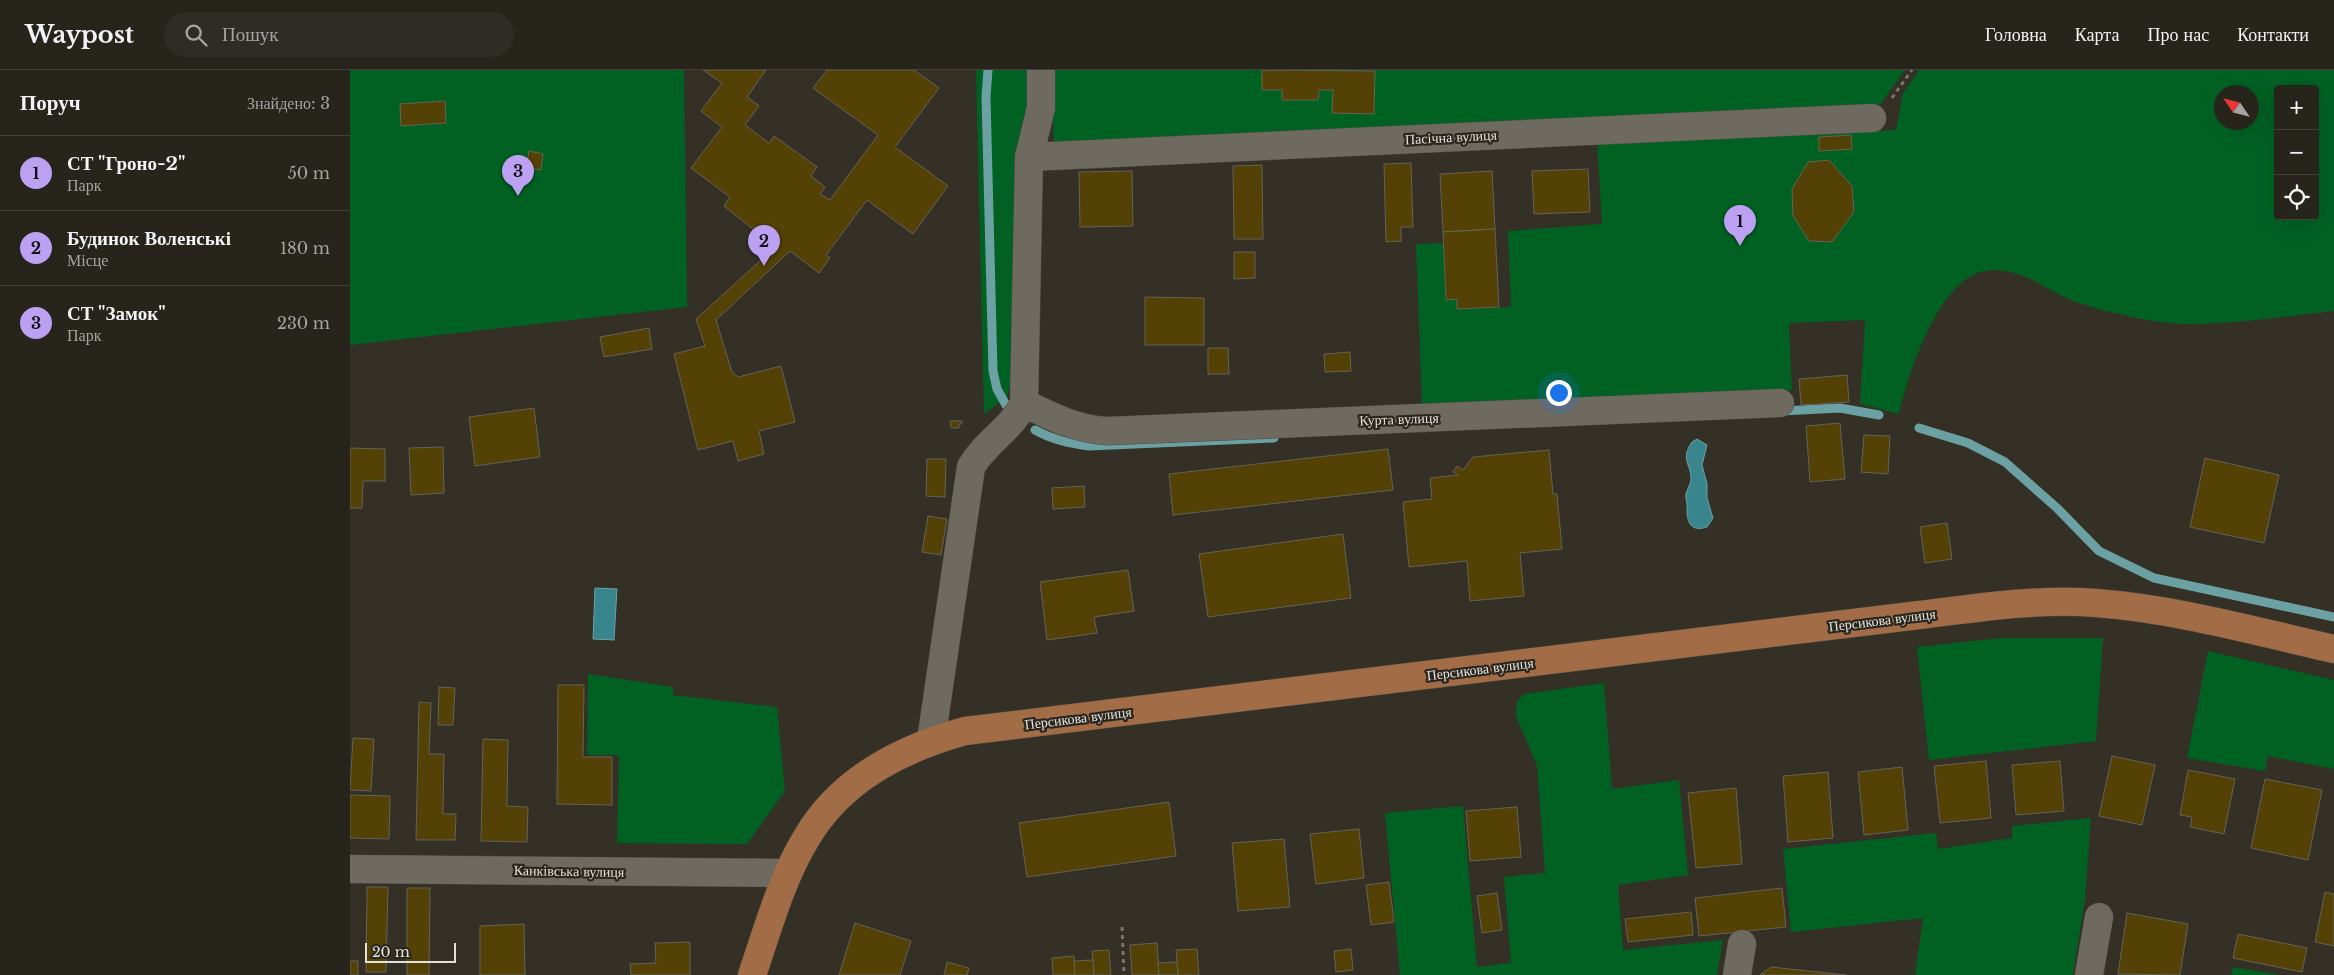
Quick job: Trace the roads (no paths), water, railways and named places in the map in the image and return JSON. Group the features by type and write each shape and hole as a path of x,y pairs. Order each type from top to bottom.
{"main road":[{"name":"Персикова вулиця","path":"752,975 788,873 807,836 825,811 848,789 873,770 902,753 931,741 965,731 1911,616 2042,603 2094,603 2147,608 2334,649"}],"street":[{"path":"931,741 971,468 986,446 1007,428 1018,415 1024,403 1029,157 1041,108 1041,70"},
{"name":"Пасічна вулиця","path":"1029,157 1872,118"},
{"name":"Курта вулиця","path":"1024,403 1065,424 1087,430 1107,431 1780,403"},
{"name":"Канківська вулиця","path":"350,869 788,873"},
{"path":"2089,975 2099,916"},
{"path":"1737,975 1742,944"}],"water":[{"path":"1697,439 1707,445 1702,465 1707,484 1707,498 1713,518 1707,527 1702,528 1691,526 1689,523 1686,498 1691,474 1686,457 1692,442"},
{"path":"595,588 617,589 614,640 593,639"}],"waterway":[{"path":"988,70 986,97 993,371 997,389 1006,405"},
{"path":"1781,411 1840,408 1879,415"},
{"path":"1919,428 1968,443 2005,462 2057,508 2099,551 2154,578 2334,617"},
{"path":"1035,430 1061,441 1089,446 1274,438"}],"place":[{"name":"СТ \"Замок\"","path":"518,196"},
{"name":"СТ \"Гроно-2\"","path":"1740,246"},
{"name":"Будинок Воленські","path":"764,266"}]}
